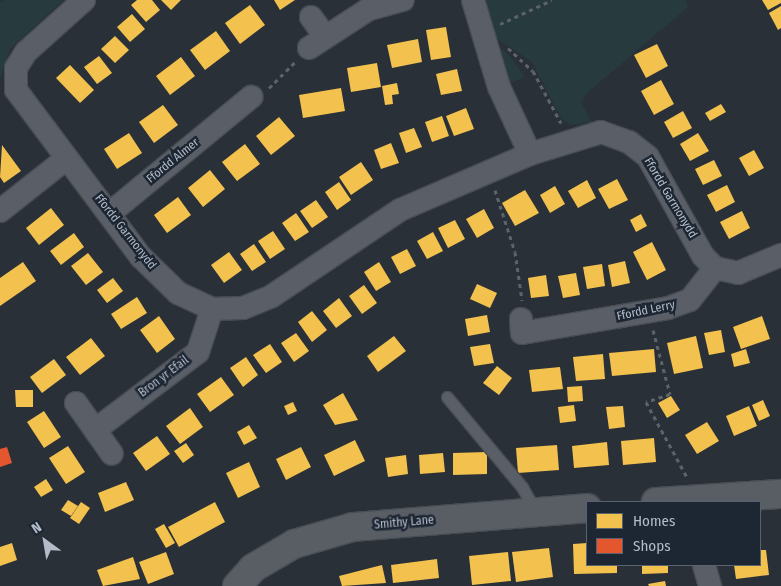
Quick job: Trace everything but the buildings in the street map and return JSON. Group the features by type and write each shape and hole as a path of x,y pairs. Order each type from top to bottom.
{"street":[{"name":"Ffordd Garmonydd","path":"84,0 26,52 16,68 16,90 142,257 178,293 212,310 243,308 272,296 400,210 530,154 601,132 629,142 648,157 704,256 715,268"},
{"path":"311,17 317,42 369,9 403,0"},
{"path":"473,0 481,32 530,154"},
{"name":"Ffordd Almer","path":"110,213 237,100"},
{"path":"0,211 67,158"},
{"path":"715,268 738,273 781,255"},
{"name":"Ffordd Lerry","path":"522,332 648,312 690,300 715,268"},
{"name":"Bron yr Efail","path":"95,430 198,352 212,310"},
{"path":"76,403 112,454"},
{"path":"678,501 781,494"},
{"name":"Smithy Lane","path":"237,586 253,568 294,544 353,527 586,508"},
{"path":"704,566 710,586"}],"lane":[{"path":"447,397 522,487 536,512"}],"path":[{"path":"481,32 552,0"},
{"path":"481,32 514,51 533,71 558,120 570,131 587,137"},
{"path":"237,100 261,96 317,42"},
{"path":"489,171 515,252 525,318 522,332"},
{"path":"648,312 670,394 646,402 700,500"}],"green space":[{"path":"5,0 63,0 10,49 0,79 0,3"},
{"path":"486,0 686,0 688,7 586,94 581,102 592,122 570,125 561,118 532,62 496,38"},
{"path":"501,48 509,55 525,77 507,85 494,49"}]}
